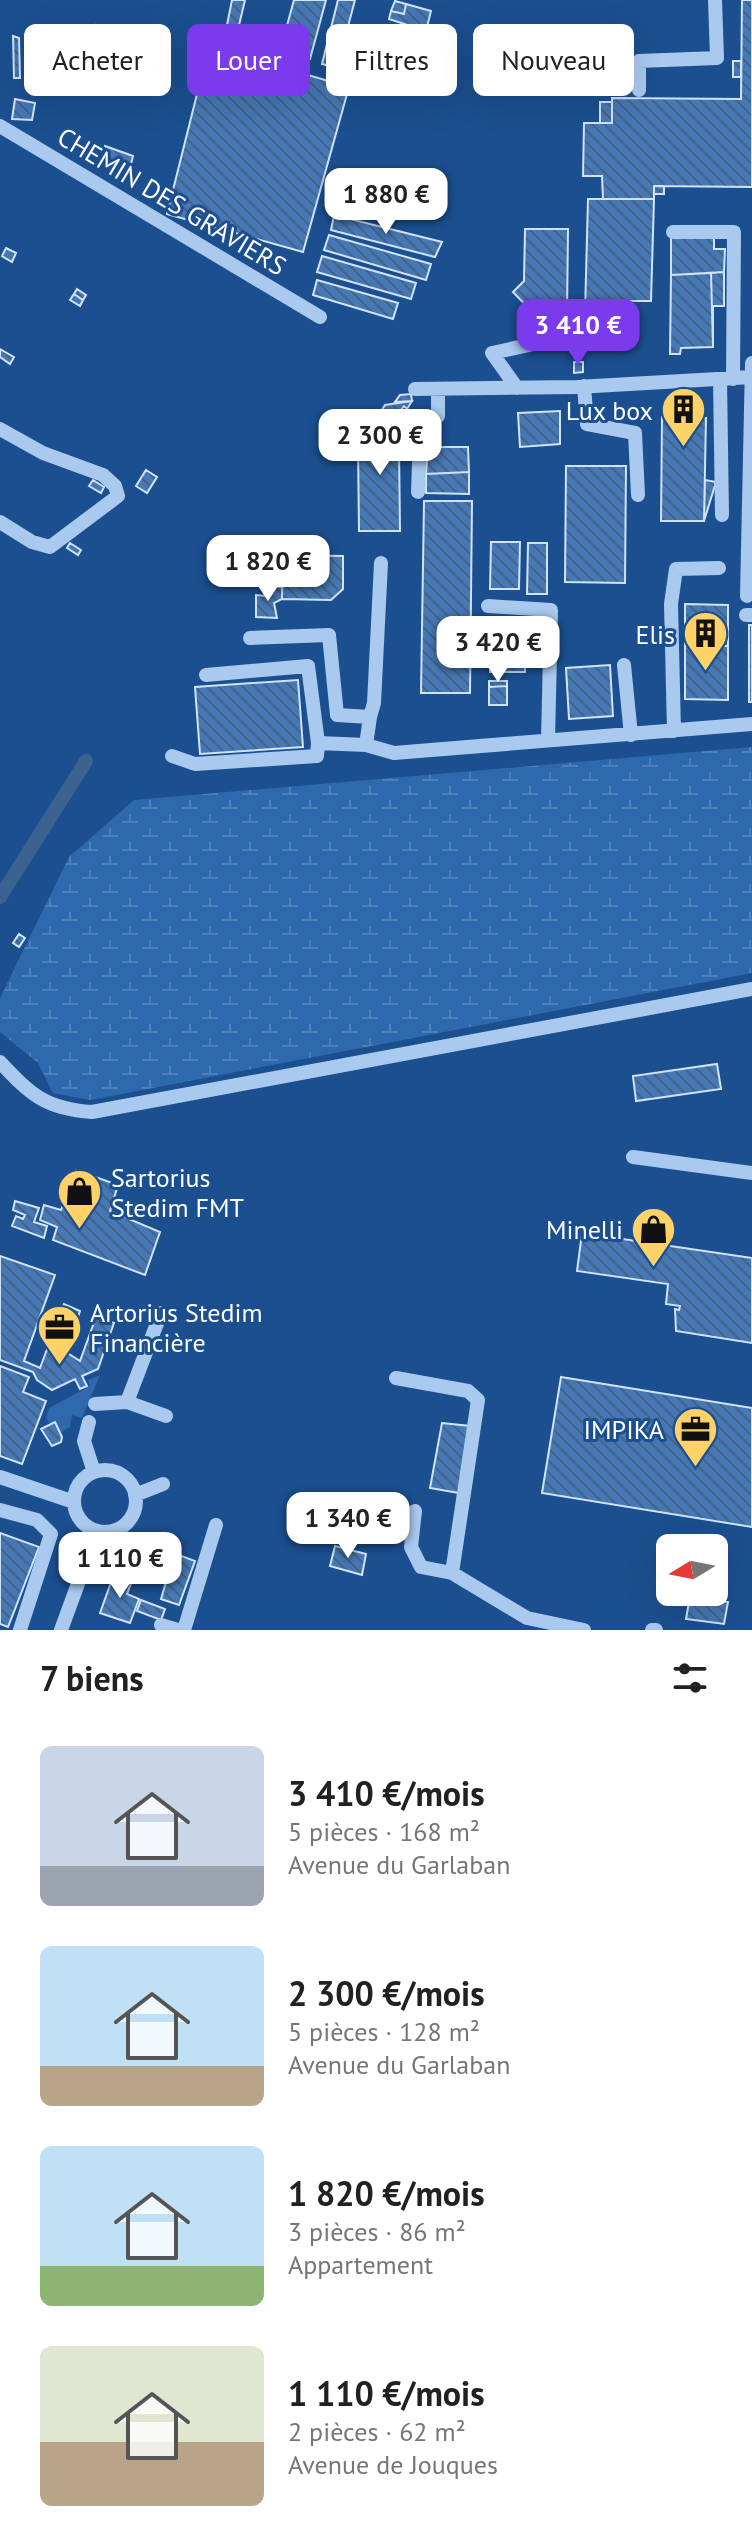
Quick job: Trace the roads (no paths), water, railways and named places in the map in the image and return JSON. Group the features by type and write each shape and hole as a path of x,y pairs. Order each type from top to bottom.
{"street":[{"path":"639,90 639,61 717,58 715,0"},
{"name":"CHEMIN DES GRAVIERS","path":"0,126 320,317"},
{"path":"673,232 734,232 722,515"},
{"path":"517,388 492,353 565,337"},
{"path":"415,389 584,386 726,379 751,373 747,596"},
{"path":"584,386 587,424 635,433 638,495"},
{"path":"418,492 420,435 438,416 438,389"},
{"path":"0,429 43,453 103,475 115,486 118,496 50,547 32,542 0,522"},
{"path":"366,745 374,703 381,563"},
{"path":"674,731 671,604 676,569 719,568"},
{"path":"488,606 551,610 548,740"},
{"path":"250,638 329,635 337,715 370,717"},
{"path":"624,665 631,735"},
{"path":"172,756 195,764 317,756 308,666 206,675"},
{"path":"318,743 366,745 394,753 752,724"},
{"path":"0,1062 32,1097 66,1111 92,1112 752,989"},
{"path":"633,1157 752,1173"},
{"path":"127,1402 161,1313"},
{"path":"396,1378 468,1391 478,1400 452,1573"},
{"path":"95,1404 127,1402 166,1416"},
{"path":"89,1422 84,1441 94,1472"},
{"path":"94,1472 118,1473 132,1485 135,1495 135,1511 125,1525 112,1532 97,1532 78,1516 74,1502 78,1486 94,1472"},
{"path":"0,1477 74,1502"},
{"path":"135,1495 163,1484"},
{"path":"0,1510 37,1520 51,1534 20,1630"},
{"path":"415,1511 411,1547 421,1567 452,1573 527,1618 584,1630"},
{"path":"161,1625 181,1630 216,1525"},
{"path":"67,1628 97,1532"}],"waterway":[{"path":"0,897 86,761"}],"place":[{"name":"Lux box","path":"684,449"},
{"name":"Elis","path":"706,673"},
{"name":"Sartorius Stedim FMT","path":"80,1231"},
{"name":"Minelli","path":"654,1268"},
{"name":"Artorius Stedim Financière","path":"59,1366"},
{"name":"IMPIKA","path":"695,1468"}]}
